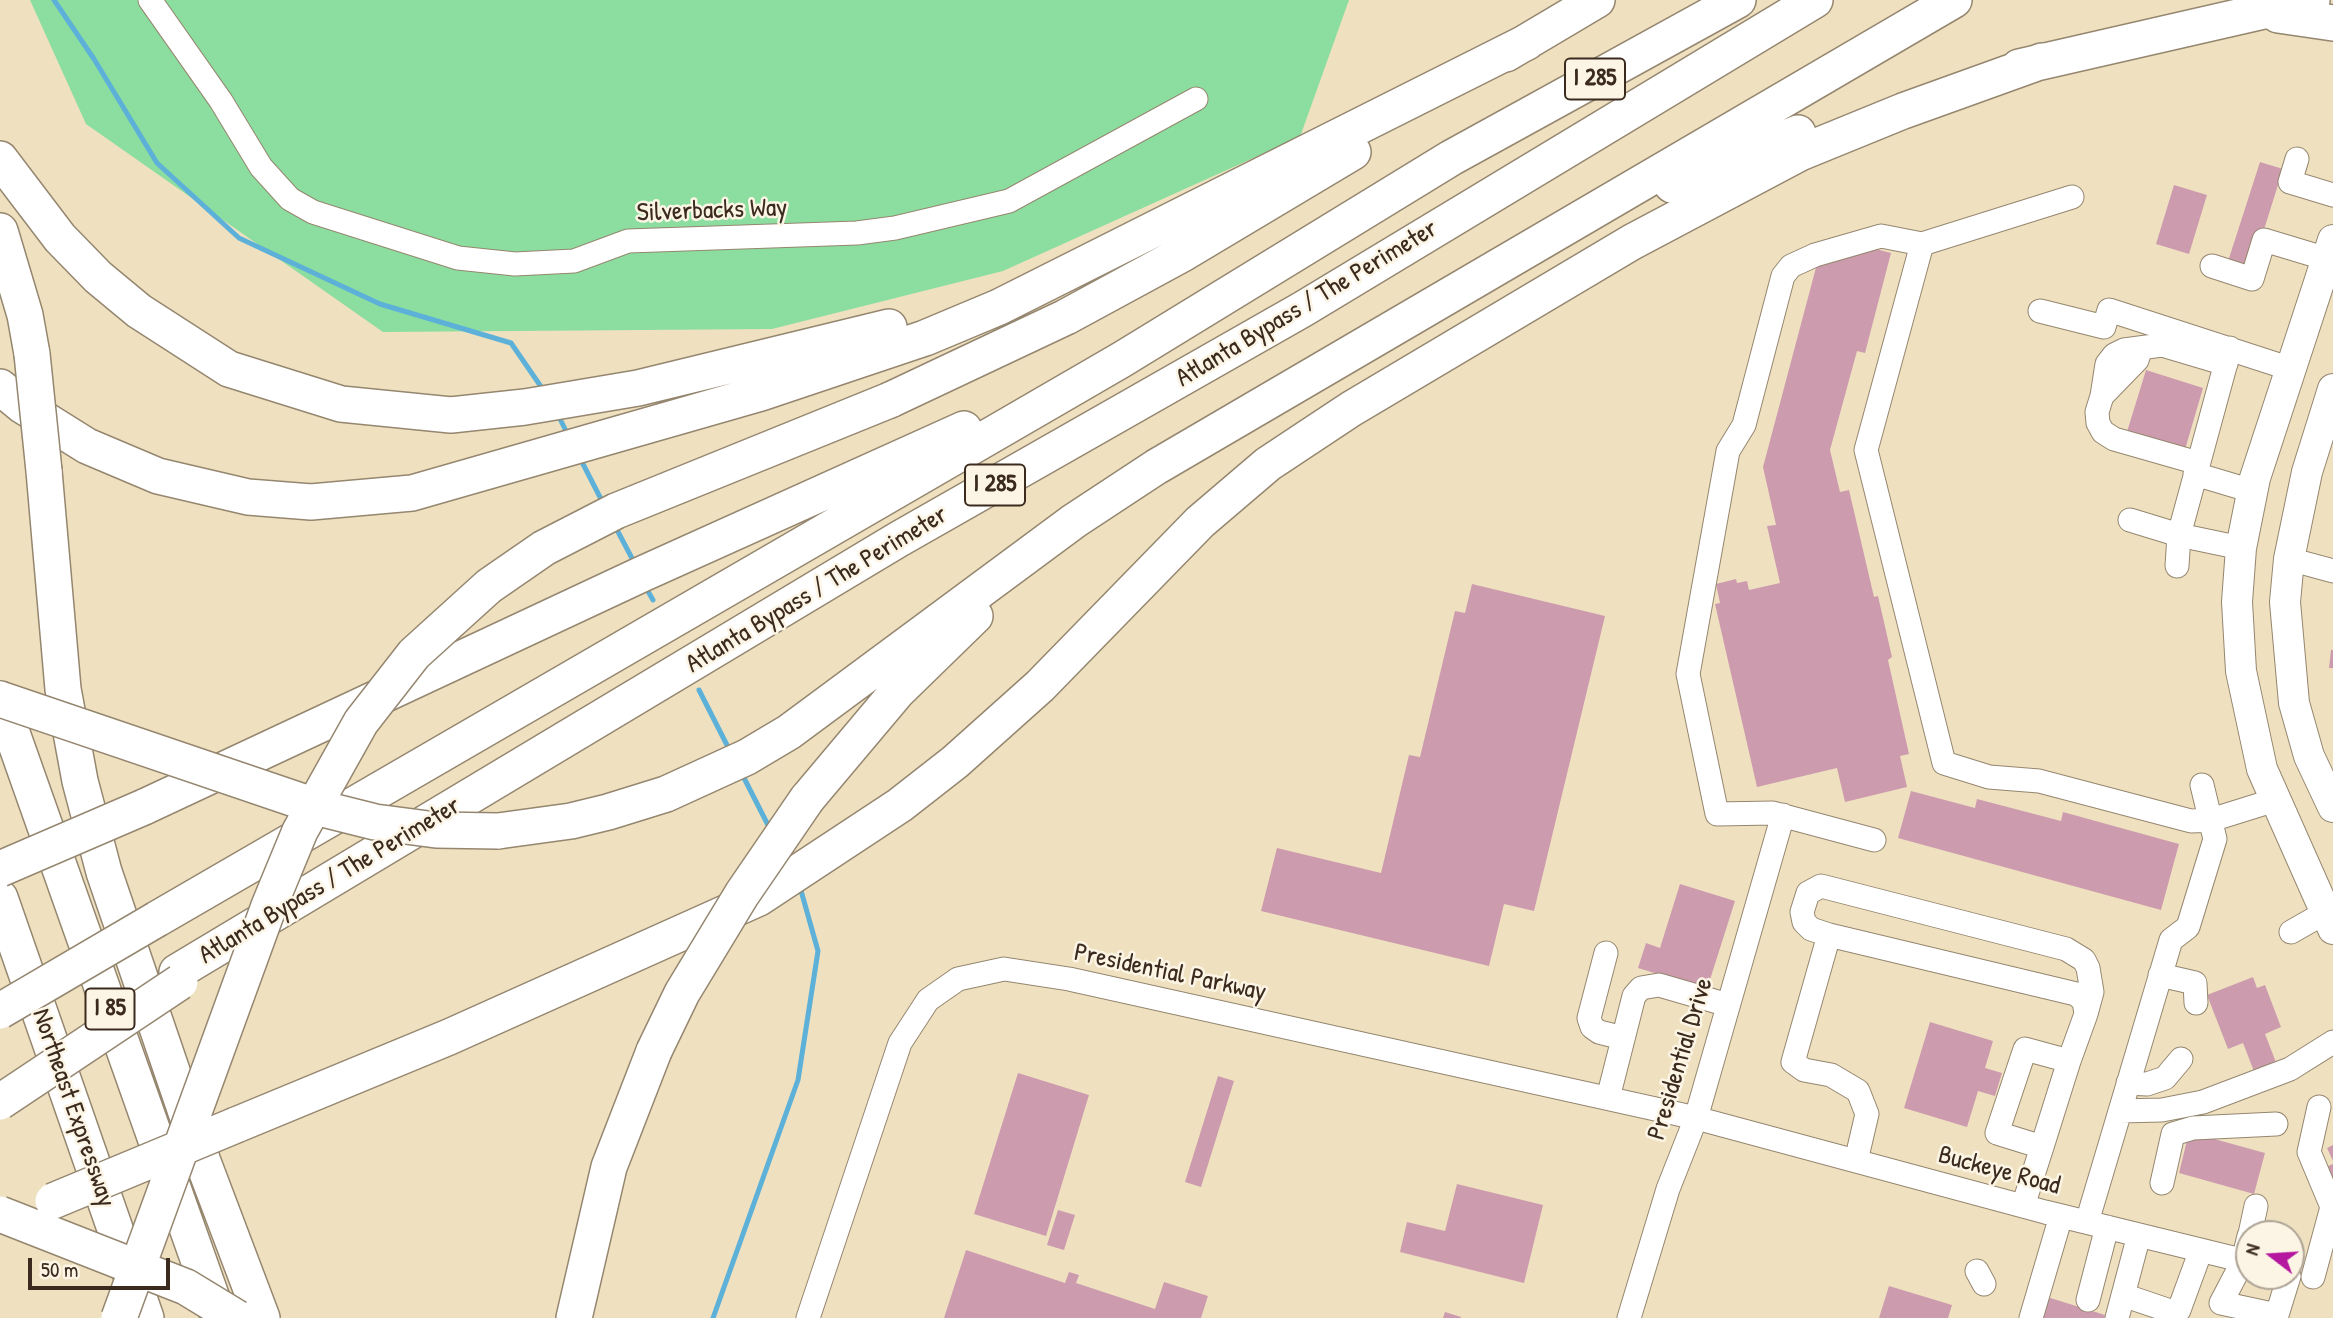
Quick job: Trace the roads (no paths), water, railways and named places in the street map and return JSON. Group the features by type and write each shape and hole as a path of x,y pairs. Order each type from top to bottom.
{"highway":[{"path":"119,1318 269,906 300,831 361,722 414,654 489,586 544,548 616,511 890,400 1066,317 1185,253 1344,158 1527,41 1598,0"},
{"path":"1451,158 1687,0"},
{"name":"Atlanta Bypass / The Perimeter","path":"0,1011 1121,360 1451,158 1738,0"},
{"name":"Atlanta Bypass / The Perimeter","path":"0,1073 178,977 900,539 1303,309 1777,20 1815,0"},
{"path":"0,699 327,810 375,822 436,830 498,831 535,827 608,812 666,794 739,762 789,732 1074,521 1156,467 1954,0"},
{"path":"1544,241 1751,151 1900,93 2312,0"},
{"path":"2250,13 2304,16 2333,23"},
{"path":"0,387 23,406 87,446 158,476 248,497 311,502 412,493 761,393 925,338 999,307 1527,41"},
{"path":"0,1225 485,1021 760,898 889,813 955,762 1040,686 1200,522 1268,464 1351,409 1632,242 1800,153 1903,111 2042,61"},
{"path":"0,159 60,238 98,277 139,311 229,369 341,404 451,415 525,407 638,388 854,338 927,315 1126,242"},
{"path":"0,231 32,354 63,689 80,781 108,886 203,1161 262,1318"},
{"path":"0,869 144,807 645,572 1121,360"},
{"path":"574,1318 609,1167 654,1051 682,993 741,894 807,799 897,692 971,619 1156,467"},
{"path":"0,682 176,759"},
{"name":"I 85","path":"0,699 219,1318"},
{"name":"Northeast Expressway","path":"0,898 146,1318"},
{"path":"0,1102 178,977"},
{"path":"0,1214 186,1287 237,1318"}],"main road":[{"path":"2329,920 2262,769 2241,671 2237,602 2241,548 2252,491 2330,250"},
{"path":"2333,389 2307,472 2289,559 2285,602 2294,703 2309,756 2333,807"},
{"path":"2241,548 2289,559"}],"street":[{"name":"Silverbacks Way","path":"150,0 221,101 261,167 290,199 313,212 458,258 515,264 574,261 628,241 857,233 895,228 1009,201 1196,99"},
{"path":"2297,159 2290,182 2333,195"},
{"path":"1874,840 1783,815 1717,814 1688,674 1728,451 1744,425 1783,276 1791,266 1815,255 1881,236 1922,244 2072,197"},
{"path":"2212,266 2252,279 2264,240 2330,250"},
{"path":"1922,244 1866,450 1944,763 1989,777 2039,770 2192,821 2211,820 2275,800"},
{"path":"2040,311 2104,327 2109,310 2228,356"},
{"path":"2252,491 2114,439 2103,432 2098,423 2097,412 2102,396 2137,360 2141,348 2162,345 2291,369"},
{"path":"2176,566 2179,535 2228,356"},
{"path":"2130,520 2179,535 2241,548"},
{"path":"2289,559 2333,571"},
{"path":"2088,1300 2097,1225 2118,1147 2120,1111 2171,940 2188,927 2215,839 2202,785"},
{"name":"Presidential Drive","path":"1629,1318 1668,1189 1696,1118 1783,815"},
{"path":"2023,1206 2086,1014 2092,992 2084,960 2066,949 1821,886 1808,893 1803,902 1804,922 1811,929 2076,994 2084,1001 2086,1014"},
{"path":"2291,932 2329,920"},
{"path":"1829,935 1793,1062 1804,1070 1831,1075 1858,1091 1867,1114 1856,1161"},
{"path":"1606,953 1589,1018 1592,1027 1599,1032 1623,1038"},
{"name":"Presidential Parkway","path":"808,1318 900,1043 928,1000 958,979 1004,970 1069,979 1737,1129"},
{"path":"2160,975 2195,983 2196,1003"},
{"path":"1608,1098 1634,996 1641,988 1649,985 1728,1005"},
{"path":"2120,1111 2162,1110 2203,1102 2290,1069 2333,1042"},
{"path":"2042,1147 1997,1133 2025,1049 2070,1061"},
{"path":"2128,1083 2147,1084 2165,1078 2181,1059"},
{"path":"2235,1280 2218,1310 2277,1315 2306,1277 2331,1221 2332,1207 2309,1152 2319,1107"},
{"path":"2162,1183 2173,1134 2193,1128 2276,1124"},
{"name":"Buckeye Road","path":"1737,1129 2061,1216 2235,1258"},
{"path":"2253,1220 2256,1206"},
{"path":"2032,1318 2061,1216"},
{"path":"2117,1318 2139,1235"},
{"path":"2123,1296 2173,1312 2179,1310 2201,1250"}],"waterway":[{"path":"54,0 94,59 157,163 239,238 380,304 511,343 544,391"},
{"path":"558,415 565,429"},
{"path":"583,464 604,505"},
{"path":"615,526 635,564"},
{"path":"645,586 653,600"},
{"path":"699,690 731,753"},
{"path":"742,774 771,831"},
{"path":"713,1318 798,1080 818,951 800,887"}]}
